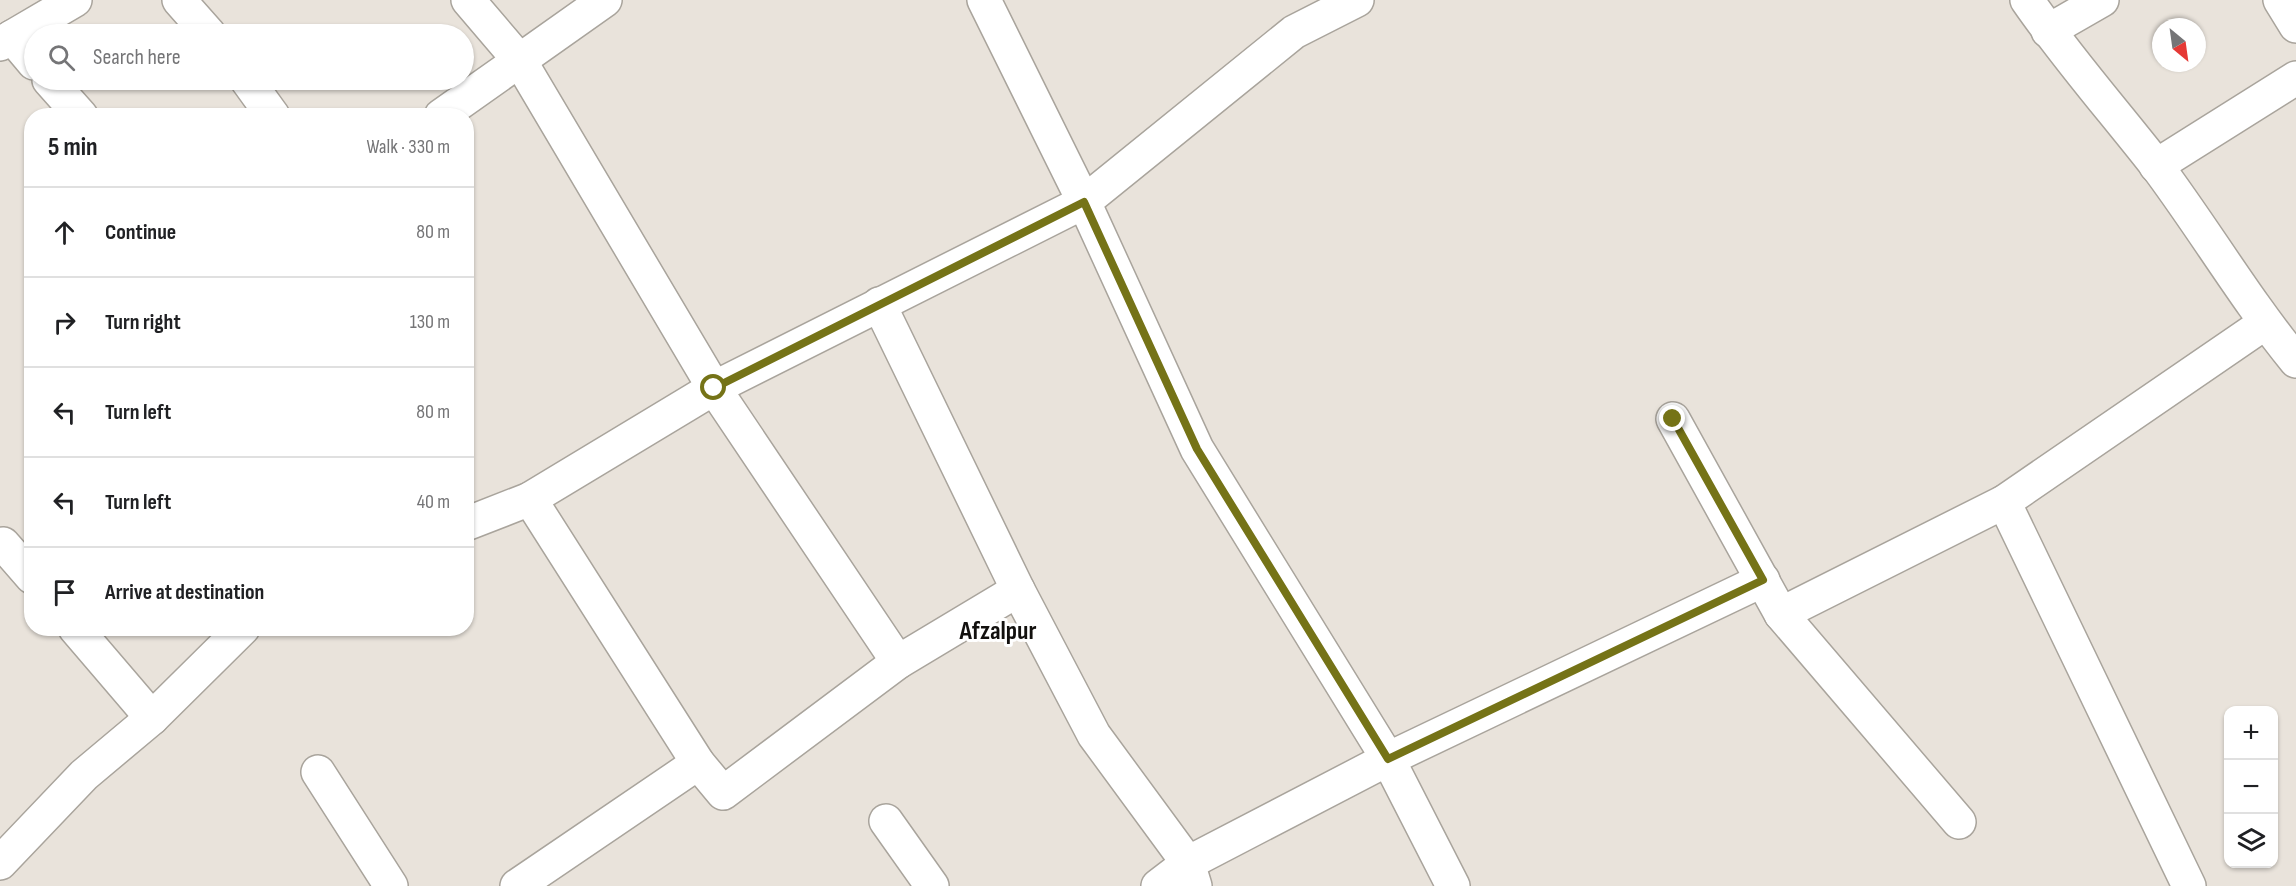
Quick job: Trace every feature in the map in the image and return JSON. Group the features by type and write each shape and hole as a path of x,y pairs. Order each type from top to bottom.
{"street":[{"path":"35,24 75,0"},
{"path":"179,0 200,24"},
{"path":"468,0 520,61 714,388 898,662"},
{"path":"452,108 605,0"},
{"path":"984,0 1084,202 1197,449 1388,759 1453,886"},
{"path":"474,521 530,499 714,388 1084,202 1294,32 1357,0"},
{"path":"2028,0 2048,31 2156,166 2265,323 2296,361"},
{"path":"2048,31 2102,0"},
{"path":"2280,0 2296,26"},
{"path":"24,30 6,41 24,55"},
{"path":"2156,166 2296,78"},
{"path":"58,90 74,108"},
{"path":"254,90 267,108"},
{"path":"879,304 1018,590 1094,735 1191,874"},
{"path":"1781,614 2004,502 2265,323"},
{"path":"1673,419 1781,614 1959,822"},
{"path":"530,499 698,763 723,793 898,662 1018,590"},
{"path":"2004,502 2189,886"},
{"path":"3,544 24,568"},
{"path":"1158,886 1191,874 1388,759 1763,580"},
{"path":"82,636 152,718"},
{"path":"0,863 84,775 152,718 235,636"},
{"path":"517,886 698,763"},
{"path":"318,772 391,886"},
{"path":"886,821 932,886"}],"district":[{"name":"Afzalpur","path":"998,630"}],"route":[{"path":"714,388 1084,202 1197,449 1388,759 1763,580 1673,419"}]}
